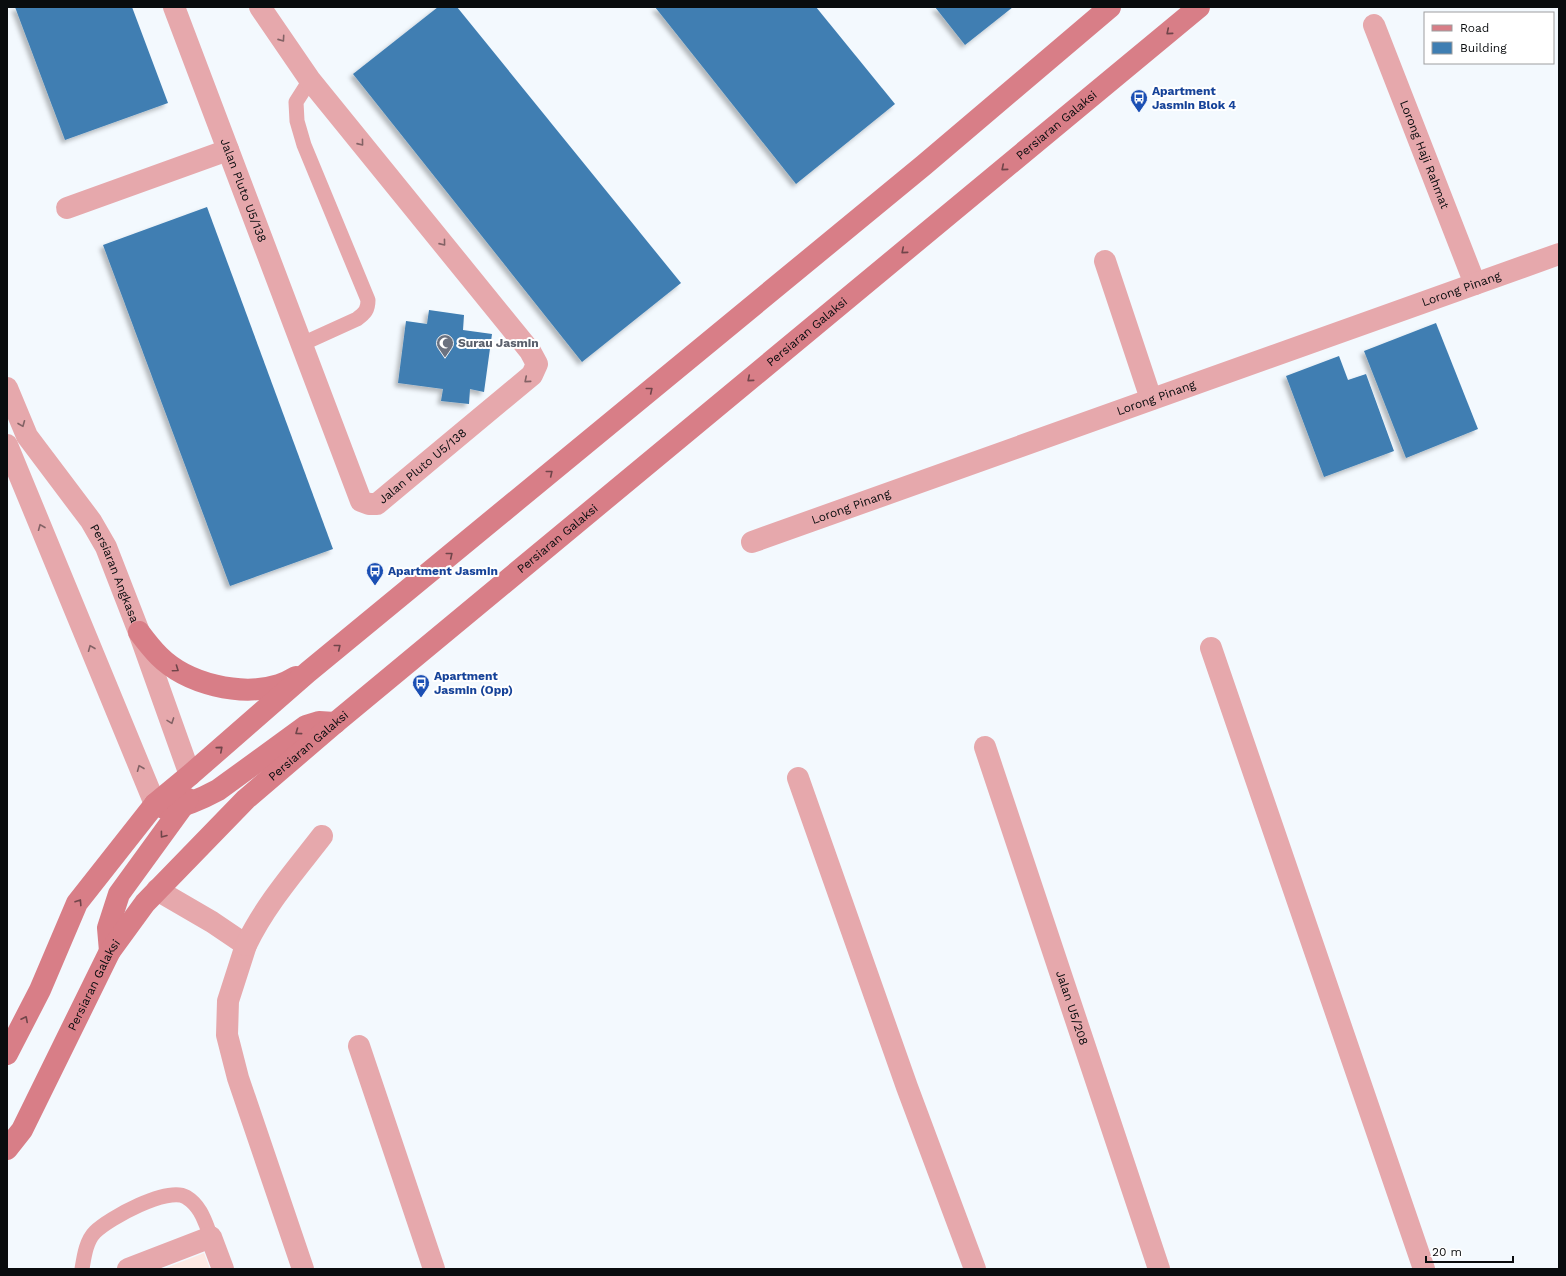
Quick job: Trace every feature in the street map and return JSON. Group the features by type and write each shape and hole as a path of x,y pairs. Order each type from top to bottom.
{"main road":[{"path":"7,1054 40,990 77,903 155,804 308,672 924,165 1110,7"},
{"name":"Persiaran Galaksi","path":"7,1149 22,1130 110,951 145,903 246,799 335,723 1199,7"},
{"path":"139,632 159,656 185,675 215,687 247,690 279,685 308,672"},
{"path":"155,804 166,808 186,804 218,790 306,726 319,722 335,723"},
{"path":"110,951 108,928 119,894 186,804 192,790 190,775"}],"street":[{"name":"Jalan Pluto U5/138","path":"174,7 361,501 369,504 377,504 532,375 537,364 530,351 310,80 263,8"},
{"name":"Lorong Haji Rahmat","path":"1374,25 1475,284"},
{"path":"67,208 228,150"},
{"name":"Lorong Pinang","path":"752,542 1559,254"},
{"path":"1105,261 1151,400"},
{"name":"Persiaran Angkasa","path":"7,388 27,436 91,521 106,548 139,632 190,775"},
{"path":"7,444 155,804"},
{"path":"1211,648 1424,1269"},
{"name":"Jalan U5/208","path":"985,747 1159,1269"},
{"path":"798,778 907,1087 975,1269"},
{"path":"303,1269 243,1092 226,1035 228,1001 246,945 255,925 322,836"},
{"path":"158,890 212,922 246,945"},
{"path":"359,1046 434,1269"},
{"path":"128,1269 211,1237 223,1269"}],"lane":[{"path":"302,344 357,319 365,313 368,308 368,300 304,145 297,120 296,102 310,80"},
{"path":"82,1269 85,1251 95,1233 123,1213 151,1200 170,1195 184,1196 196,1204 211,1237"}],"shaded area":[{"path":"204,1253 210,1269 163,1269"}],"building":[{"path":"15,7 132,7 168,103 65,140"},
{"path":"438,7 457,7 681,283 582,362 353,74"},
{"path":"655,7 816,7 895,104 796,184"},
{"path":"935,7 1013,7 965,45"},
{"path":"207,207 333,549 230,586 103,245"},
{"name":"Surau Jasmin","path":"429,310 464,315 463,330 492,334 484,392 470,389 469,404 441,401 443,389 398,383 406,321 427,324"},
{"path":"1436,323 1478,429 1406,458 1364,351"},
{"path":"1339,356 1348,380 1366,374 1394,451 1324,477 1286,376"}],"place":[{"name":"Apartment Jasmin Blok 4","path":"1139,113"},
{"name":"Surau Jasmin","path":"445,358"},
{"name":"Apartment Jasmin","path":"375,586"},
{"name":"Apartment Jasmin (Opp)","path":"421,698"}]}
